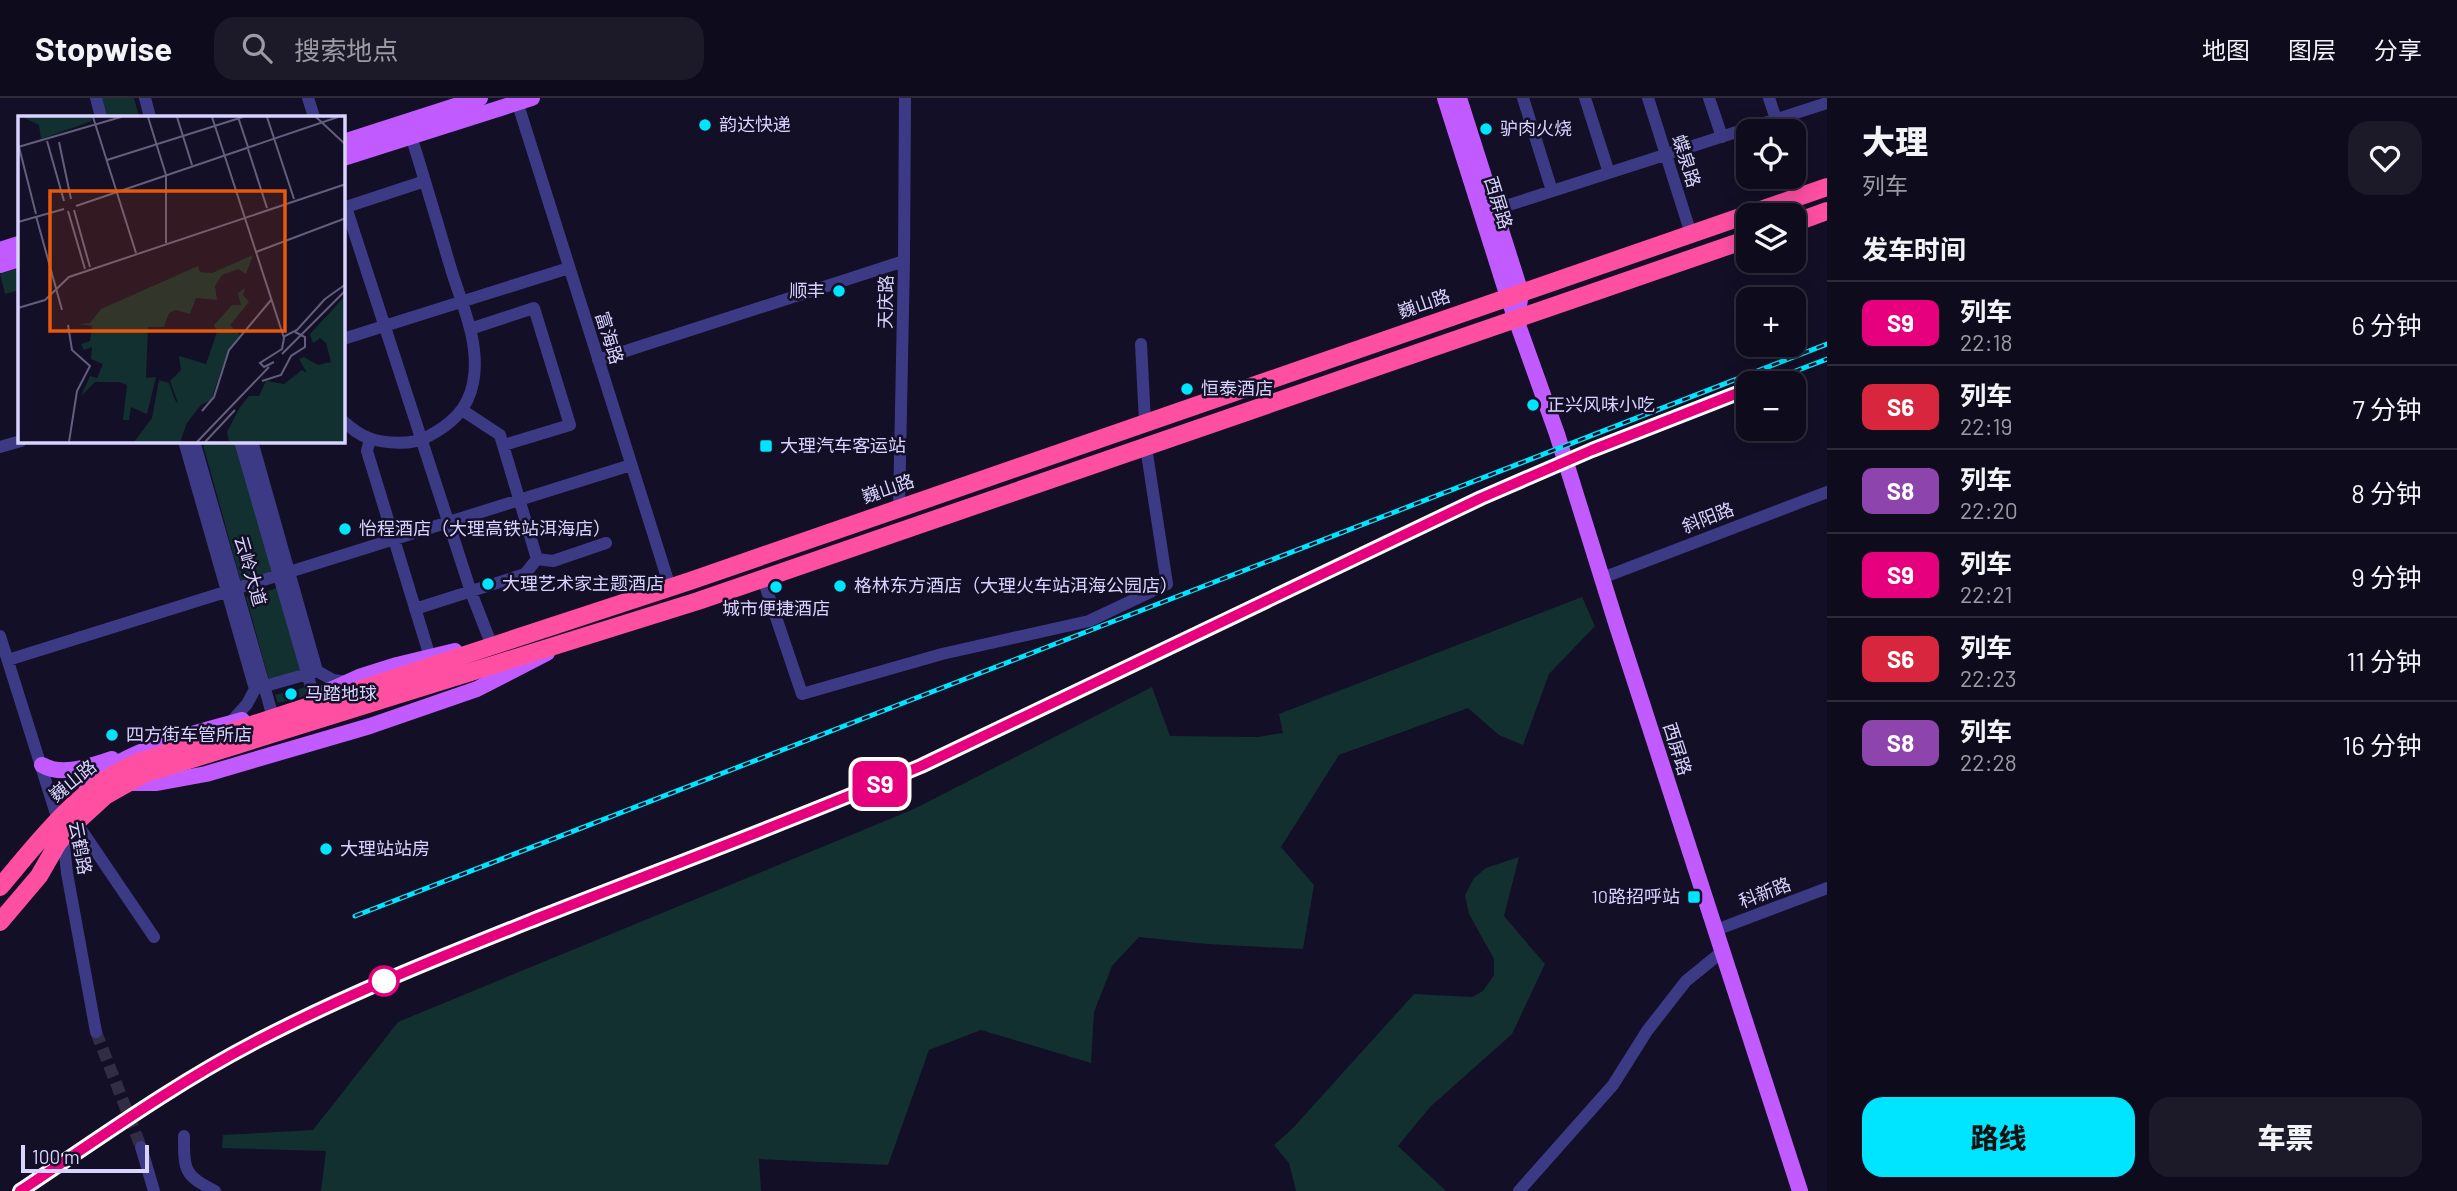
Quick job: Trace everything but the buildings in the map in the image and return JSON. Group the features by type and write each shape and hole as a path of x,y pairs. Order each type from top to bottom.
{"highway":[{"name":"巍山路","path":"0,922 39,876 63,823 103,782 139,762 670,587 1827,187"},
{"path":"1806,219 1827,211"},
{"name":"巍山路","path":"0,887 40,839 63,823 125,783 193,757 763,579 1736,243"},
{"path":"1144,422 1146,447"}],"main road":[{"path":"345,141 480,98"},
{"name":"西屏路","path":"1445,98 1488,211 1515,295 1517,319 1557,434 1800,1191"},
{"name":"西屏路","path":"1459,98 1488,211"},
{"path":"345,157 522,100"},
{"path":"0,250 18,244"},
{"path":"0,265 18,259"},
{"path":"42,765 51,770 72,770 314,697 397,665 492,646"},
{"path":"63,823 73,794 124,759 154,747"}],"street":[{"path":"96,98 101,116"},
{"path":"145,98 150,116"},
{"path":"308,98 314,116"},
{"path":"316,98 321,116"},
{"name":"天庆路","path":"899,508 905,98"},
{"path":"1523,98 1552,191"},
{"path":"1585,98 1609,173"},
{"name":"蝶泉路","path":"1647,98 1691,234"},
{"path":"1709,98 1722,137"},
{"path":"1769,98 1776,119 1827,103"},
{"name":"富海路","path":"522,100 569,268 670,587"},
{"path":"1488,211 1736,132"},
{"path":"345,423 370,439 399,442 422,440 445,428 462,410 470,394 475,366 470,329 411,136"},
{"path":"425,181 346,207 471,592 492,646"},
{"path":"598,360 904,261"},
{"path":"345,338 569,268"},
{"path":"470,329 534,308 570,425 503,445"},
{"path":"1141,344 1144,422"},
{"path":"462,410 500,435 537,559"},
{"path":"370,439 367,451 430,657"},
{"path":"0,447 18,442"},
{"path":"185,443 232,590"},
{"name":"云岭大道","path":"195,443 260,688 271,710"},
{"name":"云岭大道","path":"241,443 284,573 312,672 314,697"},
{"path":"252,443 284,573"},
{"path":"763,579 803,694 942,654 1089,621 1167,584 1146,447"},
{"path":"8,660 631,465"},
{"name":"斜阳路","path":"1602,578 1827,492"},
{"path":"537,559 553,561 606,543"},
{"path":"415,609 524,574 537,559"},
{"name":"云鹤路","path":"0,636 63,823 67,873 96,1032"},
{"path":"230,723 260,688 312,672 348,682"},
{"path":"63,823 154,937"},
{"name":"科新路","path":"1716,930 1827,888"},
{"path":"1519,1191 1614,1086 1647,1031 1686,981 1723,951"},
{"path":"184,1136 185,1170 194,1180 215,1191"},
{"path":"142,1147 154,1191"}],"green space":[{"path":"100,98 134,98 139,116 106,116"},
{"path":"18,268 18,290 5,294 0,274"},
{"path":"203,443 240,443 276,572 241,582"},
{"path":"281,587 304,671 269,680 246,597"},
{"path":"1582,597 1595,626 1549,674 1523,745 1499,735 1468,708 1339,755 1281,847 1314,885 1303,949 1139,937 1112,966 1094,1012 1091,1063 981,1030 929,1050 888,1165 759,1159 761,1191 321,1191 326,1151 222,1148 223,1135 313,1130 398,1022 914,809 1152,687 1170,736 1257,737 1283,733 1279,714"},
{"path":"306,687 308,695 278,703 275,695"},
{"path":"1519,857 1504,916 1545,964 1512,1034 1430,1107 1398,1146 1446,1191 1296,1191 1289,1163 1274,1145 1293,1128 1414,994 1472,997 1483,991 1494,975 1494,959 1469,914 1465,895 1474,878 1486,868"}],"tunnel":[{"path":"96,1032 141,1147"}],"railway":[{"path":"355,916 1827,344"},
{"path":"1796,371 1827,359"},
{"path":"20,1191 136,1112 196,1075 324,1007 463,948 921,766 1481,498 1592,450 1736,394"}],"train":[{"name":"S9","path":"20,1191 177,1086 258,1040 328,1006 490,937 833,804 921,766 1481,498 1592,450 1736,394"}],"place":[{"name":"韵达快递","path":"705,125"},
{"name":"驴肉火烧","path":"1486,129"},
{"name":"顺丰","path":"839,291"},
{"name":"恒泰酒店","path":"1187,389"},
{"name":"正兴风味小吃","path":"1533,405"},
{"name":"大理汽车客运站","path":"766,446"},
{"name":"怡程酒店（大理高铁站洱海店）","path":"345,529"},
{"name":"大理艺术家主题酒店","path":"488,584"},
{"name":"格林东方酒店（大理火车站洱海公园店）","path":"840,586"},
{"name":"城市便捷酒店","path":"776,587"},
{"name":"马踏地球","path":"291,694"},
{"name":"四方街车管所店","path":"112,735"},
{"name":"大理站站房","path":"326,849"},
{"name":"10路招呼站","path":"1694,897"}]}
